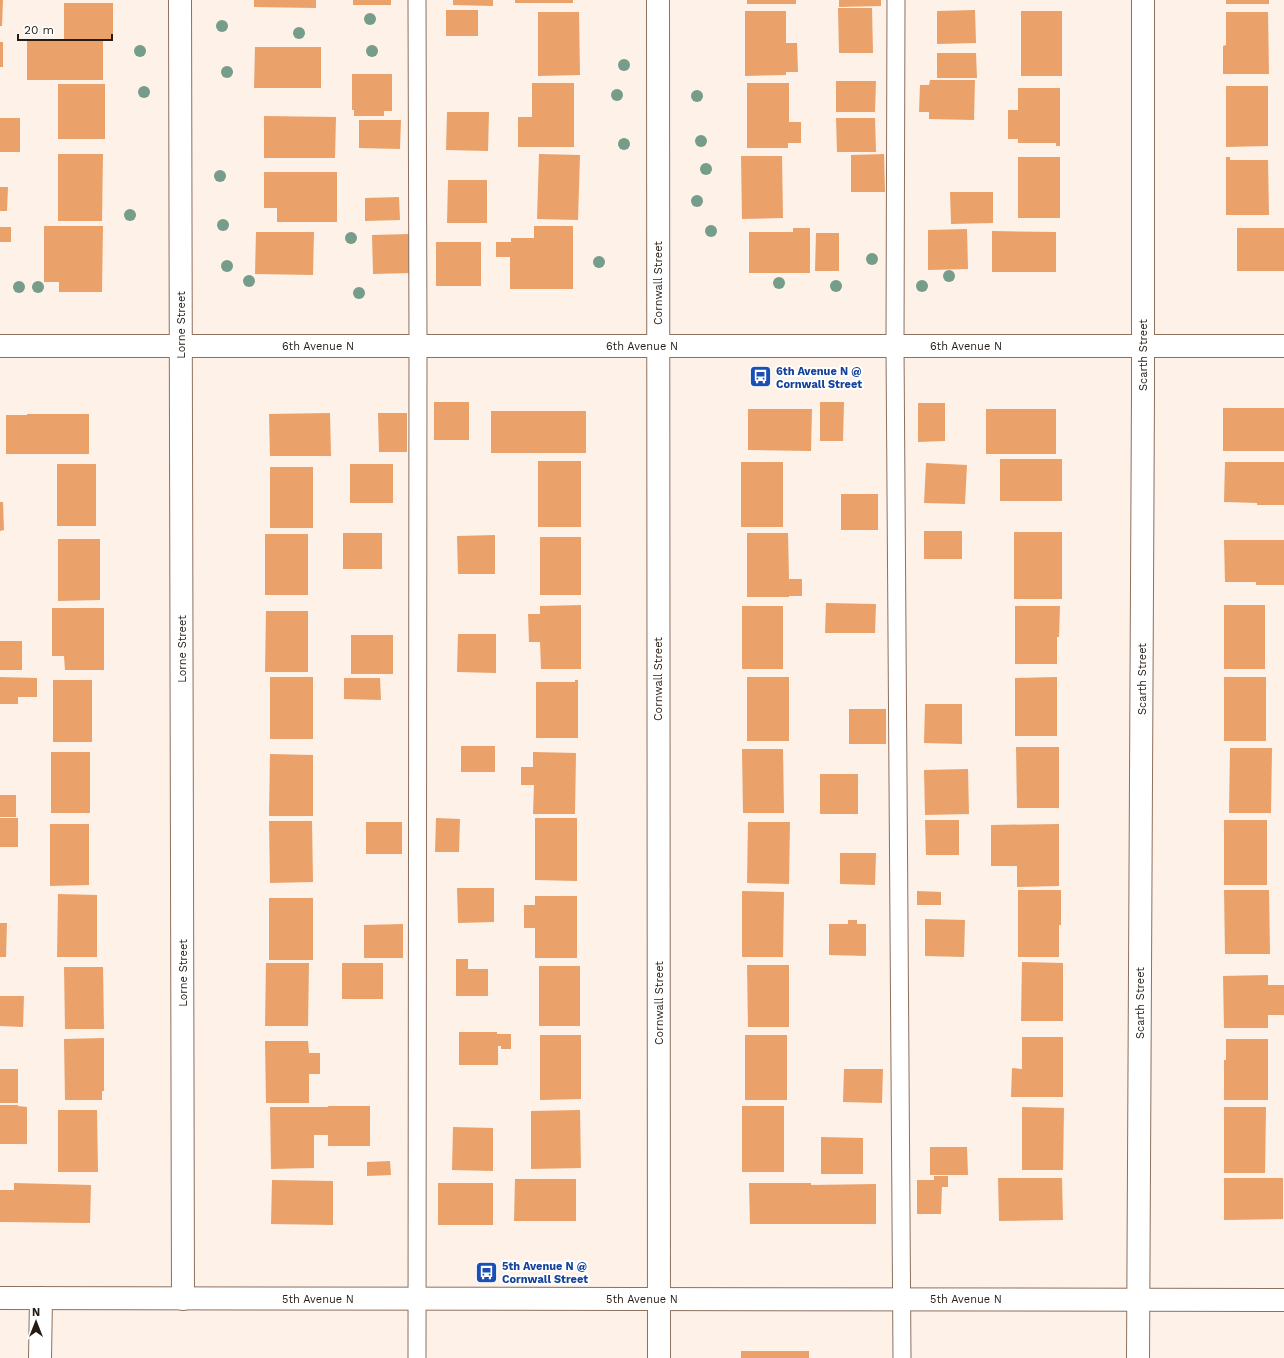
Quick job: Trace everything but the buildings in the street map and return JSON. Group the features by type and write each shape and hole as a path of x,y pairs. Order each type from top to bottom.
{"street":[{"name":"Lorne Street","path":"180,0 183,1299"},
{"name":"Cornwall Street","path":"658,0 659,1358"},
{"name":"Scarth Street","path":"1138,1358 1143,346 1143,0"},
{"name":"6th Avenue N","path":"0,346 1284,346"},
{"name":"5th Avenue N","path":"0,1298 1284,1300"},
{"path":"40,1358 41,1298"}],"lane":[{"path":"417,0 417,1358"},
{"path":"896,0 895,346 902,1358"}],"place":[{"name":"6th Avenue N @ Cornwall Street","path":"761,377"},
{"name":"5th Avenue N @ Cornwall Street","path":"486,1272"}]}
